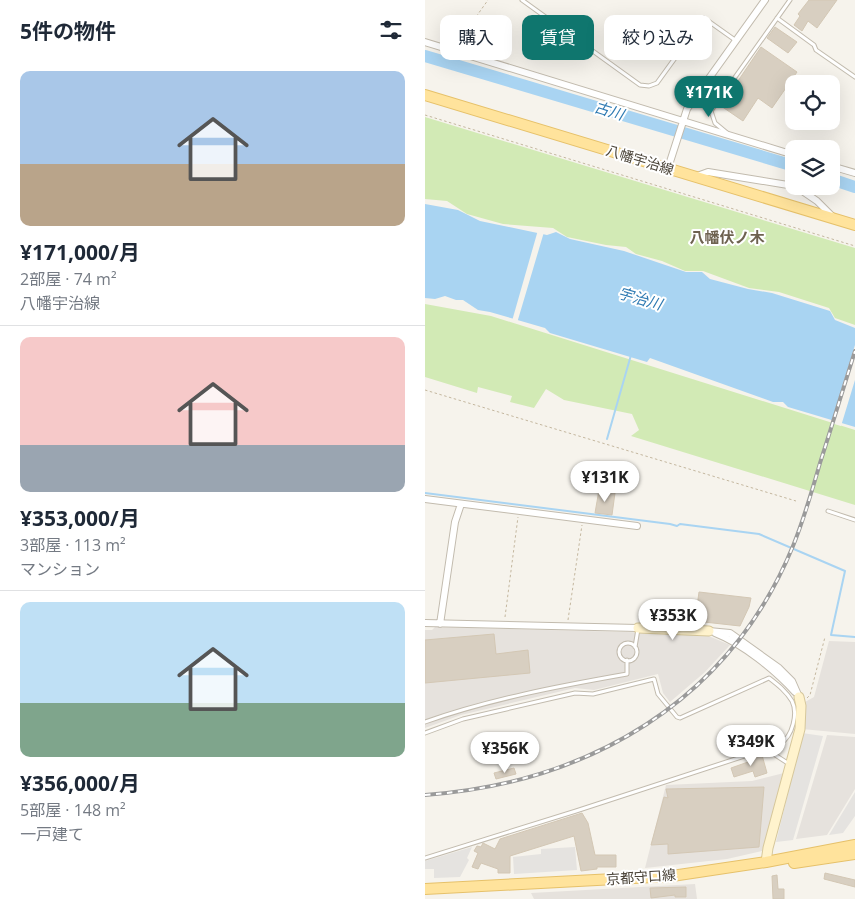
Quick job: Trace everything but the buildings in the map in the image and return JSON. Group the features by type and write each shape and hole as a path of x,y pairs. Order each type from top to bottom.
{"main road":[{"name":"八幡宇治線","path":"425,94 855,225"},
{"path":"769,861 784,853 855,838"},
{"name":"京都守口線","path":"425,889 672,876 855,845"},
{"path":"769,861 787,864 855,854"}],"street":[{"path":"668,168 687,108 765,0"},
{"path":"425,42 440,45"},
{"path":"492,60 785,152"},
{"path":"840,169 855,173"},
{"path":"696,176 708,172 785,185"},
{"path":"809,195 817,200 834,219"},
{"path":"425,499 637,526"},
{"path":"440,624 455,522 461,504"},
{"path":"425,623 567,628 638,628 731,633 779,668 792,681 800,700 800,729 768,848 769,861"}],"lane":[{"path":"522,0 640,85 649,86 657,83 704,18 736,40"},
{"path":"729,135 715,122 711,111 790,0"},
{"path":"777,18 814,44 816,50 855,77"},
{"path":"828,511 855,520"},
{"path":"635,646 628,643 621,647 620,655 627,660 632,660 635,656 638,628"},
{"path":"425,722 457,711 568,684 627,674 627,660"},
{"path":"425,734 472,717 575,694 593,694 654,679 658,694 677,717 681,718 769,678 786,692 793,702 794,713 793,725 785,740 780,744 425,858"},
{"path":"765,749 786,762"}],"path":[{"path":"478,15 488,0"},
{"path":"425,116 855,246"},
{"path":"425,390 797,502"},
{"path":"504,626 519,511"},
{"path":"567,628 583,519"},
{"path":"800,700 810,695 825,637"}],"shaded area":[{"path":"435,627 704,634 730,645 705,672 670,702 663,693 658,674 594,690 575,688 461,715 425,728 425,630 432,630"},
{"path":"829,641 855,642 855,734 802,729 805,702 814,697"},
{"path":"802,733 823,736 793,840 776,842 794,769"},
{"path":"827,735 855,737 855,789 827,835 796,839"},
{"path":"784,773 762,851 727,859 645,868 666,785 752,781"},
{"path":"855,792 855,816 843,833 829,835"},
{"path":"472,847 467,858 469,860 460,877 434,878 434,869 425,869 425,861"},
{"path":"575,847 577,870 514,874 513,857 541,854 541,849"},
{"path":"695,884 697,899 534,899 531,893"}],"green space":[{"path":"425,117 855,248 855,325 835,318 829,308 779,292 749,288 703,271 685,271 662,261 636,254 626,247 567,237 553,228 503,224 467,214 447,201 425,199"},
{"path":"425,304 491,316 855,430 855,505 631,436 639,430 632,414 564,400 546,389 534,408 510,402 512,396 478,387 477,393 425,377"}],"water":[{"name":"宇治川","path":"425,204 458,210 480,221 547,235 556,232 570,239 624,251 686,272 702,272 710,279 772,293 830,311 835,320 855,328 855,427 788,407 783,402 773,402 650,358 647,362 550,333 545,328 478,310 463,300 456,300 445,296 435,299 425,298"}],"pier":[{"path":"538,230 544,232 517,323 512,321"},
{"path":"855,345 855,380 841,426 831,423"}],"waterway":[{"name":"古川","path":"425,56 785,163"},
{"name":"古川","path":"840,182 855,187"},
{"path":"607,439 631,355"},
{"path":"425,493 677,526 680,524 759,534 845,571 831,635 855,637"}],"railway":[{"path":"425,795 485,787 542,773 596,752 646,724 691,690 731,649 765,601 793,546 808,505 855,351"}],"district":[{"name":"八幡伏ノ木","path":"727,238"}]}
